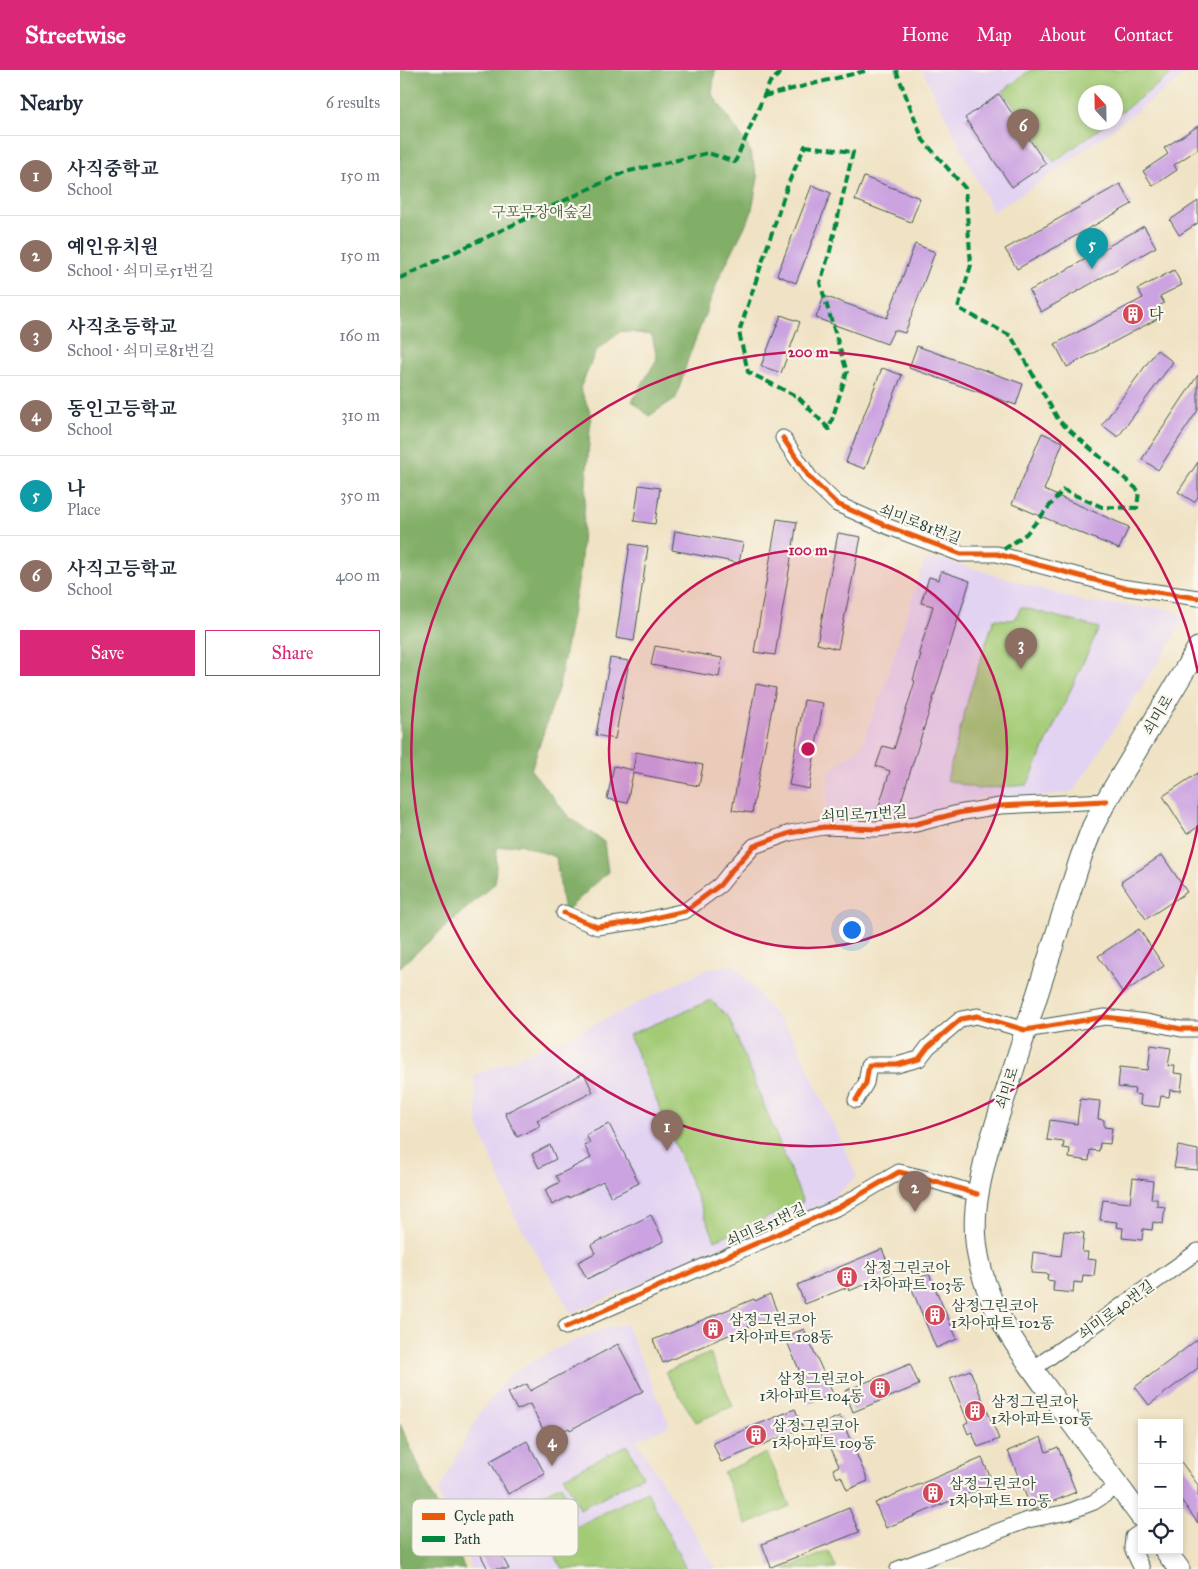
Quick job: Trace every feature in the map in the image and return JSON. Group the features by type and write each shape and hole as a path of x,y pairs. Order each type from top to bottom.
{"main road":[{"name":"쇠미로","path":"1138,1513 1033,1369 998,1314 980,1267 976,1230 976,1194 1025,1030 1082,857 1106,800 1198,648"},
{"path":"1168,1554 1179,1569"}],"street":[{"name":"쇠미로81번길","path":"782,438 810,478 837,504 889,527 961,554 997,554 1121,587 1198,598"},
{"name":"쇠미로71번길","path":"564,914 597,927 641,921 685,911 720,885 754,846 790,833 824,828 877,828 916,824 958,813 1000,806 1106,800"},
{"path":"856,1100 866,1083 869,1066 897,1064 919,1059 928,1046 961,1019 977,1016 1025,1030 1105,1017 1147,1022 1181,1029 1198,1029"},
{"name":"쇠미로51번길","path":"566,1327 839,1207 899,1172 976,1194"},
{"name":"쇠미로40번길","path":"1033,1369 1198,1251"},
{"path":"898,1569 1028,1520 1068,1512 1094,1502 1118,1486"},
{"path":"1138,1534 1133,1537 1132,1548 1142,1569"}],"shaded area":[{"path":"922,70 1185,70 1179,80 1123,121 1123,85 1078,85 1078,130 1111,130 1046,178 993,212"},
{"path":"942,559 1084,602 1167,609 1185,616 1169,645 1074,791 1047,796 981,798 925,818 894,822 860,813 826,814 829,772 861,746 882,693 924,561"},
{"path":"734,964 794,1038 857,1176 828,1203 571,1313 515,1217 478,1125 474,1076 585,1029 705,970"},
{"path":"626,1324 670,1426 636,1440 717,1569 472,1569 466,1556 578,1556 578,1499 441,1499 438,1492 480,1412 513,1372 558,1348 600,1330"}],"green space":[{"name":"구포무장애숲길","path":"400,70 715,70 712,94 748,146 758,178 751,214 719,278 688,359 676,398 649,416 632,401 657,359 652,335 621,331 596,351 580,388 591,414 580,572 559,686 531,770 569,817 604,842 608,872 564,913 556,857 519,844 497,848 495,883 400,967"},
{"path":"1030,70 1173,70 1174,72 1123,111 1123,85 1078,85 1078,130 1097,130 1054,162 1003,91"},
{"path":"1021,607 1099,628 1027,785 978,789 947,780 969,695 994,619 1014,620"},
{"path":"711,1000 729,1018 803,1202 715,1240 629,1035"},
{"path":"710,1353 733,1406 696,1422 665,1372"},
{"path":"400,1424 434,1499 412,1499 412,1556 459,1556 465,1569 400,1569"},
{"path":"627,1445 643,1476 580,1509 578,1499 575,1499 564,1477"},
{"path":"767,1453 790,1506 746,1525 723,1472"},
{"path":"561,1485 568,1499 534,1499"},
{"path":"647,1491 686,1569 562,1569 556,1556 578,1556 578,1526"},
{"path":"829,1551 835,1569 784,1569"}],"building":[{"path":"999,94 1046,164 1012,187 965,118"},
{"path":"1198,126 1198,149 1174,165 1177,170 1153,186 1143,171 1168,154 1164,148"},
{"path":"864,177 920,198 911,222 855,200"},
{"path":"1120,184 1132,204 1017,269 1005,249"},
{"path":"812,185 831,193 796,283 777,275"},
{"path":"1198,201 1198,223 1179,235 1170,220"},
{"path":"1144,226 1156,247 1041,312 1029,291"},
{"path":"915,244 935,252 905,333 894,330 887,344 816,318 824,296 887,318"},
{"name":"다","path":"1174,270 1182,285 1160,296 1164,303 1152,310 1157,319 1067,367 1055,344 1143,298 1138,289"},
{"path":"781,315 800,322 781,373 761,366"},
{"path":"917,346 1023,384 1016,405 909,368"},
{"path":"1157,350 1173,362 1118,437 1102,425"},
{"path":"882,368 902,375 865,469 846,462"},
{"path":"1198,375 1198,410 1158,470 1142,459"},
{"path":"1042,433 1063,442 1044,490 1129,527 1119,549 1012,504"},
{"path":"1198,462 1198,497 1194,502 1178,492"},
{"path":"639,485 660,488 655,524 634,521"},
{"path":"777,519 797,522 775,655 754,652"},
{"path":"675,531 743,543 739,563 672,550"},
{"path":"838,533 861,537 838,649 817,644"},
{"path":"630,544 648,547 634,641 616,638"},
{"path":"941,571 970,581 895,817 877,812 890,771 876,766 883,746 894,749 915,681 913,680 921,654 919,653 933,606 921,603 929,577 939,580"},
{"path":"655,646 722,658 719,677 651,665"},
{"path":"610,658 629,661 615,739 596,735"},
{"path":"756,684 776,688 752,813 732,810"},
{"path":"804,700 823,703 809,789 789,785"},
{"path":"636,752 703,765 699,786 633,773 627,803 607,799 614,766 633,770"},
{"path":"1198,773 1198,827 1187,834 1163,796"},
{"path":"1162,855 1187,892 1146,919 1121,882"},
{"path":"1139,929 1164,966 1123,993 1098,956"},
{"path":"1151,1045 1171,1048 1168,1066 1175,1066 1174,1073 1183,1074 1181,1091 1170,1090 1169,1097 1161,1096 1159,1107 1140,1105 1141,1095 1134,1094 1135,1089 1118,1087 1120,1067 1148,1070"},
{"path":"584,1073 593,1092 537,1120 540,1126 517,1137 505,1113"},
{"path":"1080,1099 1100,1101 1098,1119 1104,1120 1104,1127 1112,1128 1110,1144 1100,1143 1099,1151 1090,1150 1089,1161 1069,1158 1070,1149 1063,1148 1064,1142 1047,1140 1050,1120 1077,1124"},
{"path":"609,1124 639,1183 611,1197 603,1181 552,1205 545,1190 560,1182 556,1176 591,1158 584,1145 590,1143 586,1135"},
{"path":"550,1145 556,1159 539,1168 532,1154"},
{"path":"1178,1146 1198,1150 1198,1170 1174,1168"},
{"path":"1133,1178 1153,1181 1151,1199 1157,1199 1157,1206 1165,1207 1163,1224 1153,1222 1152,1230 1143,1229 1142,1240 1122,1238 1123,1228 1116,1227 1117,1222 1100,1220 1103,1200 1130,1203"},
{"path":"651,1215 664,1241 587,1279 578,1262 595,1253 591,1245"},
{"path":"1064,1231 1084,1233 1082,1252 1088,1252 1087,1259 1096,1260 1094,1276 1083,1275 1082,1283 1074,1282 1073,1293 1053,1291 1054,1281 1047,1280 1048,1274 1031,1273 1033,1252 1061,1256"},
{"name":"삼정그린코아 1차아파트 103동","path":"882,1249 892,1273 849,1291 848,1287 805,1304 797,1285"},
{"name":"삼정그린코아 1차아파트 102동","path":"929,1274 957,1339 936,1348 909,1282"},
{"name":"삼정그린코아 1차아파트 108동","path":"770,1294 778,1314 663,1363 653,1340"},
{"path":"804,1329 833,1394 809,1404 799,1383 804,1381 785,1337"},
{"path":"1198,1339 1198,1368 1149,1405 1135,1387"},
{"path":"618,1344 643,1391 570,1430 569,1428 548,1439 530,1404 517,1410 508,1393 527,1384 530,1391"},
{"name":"삼정그린코아 1차아파트 104동","path":"910,1364 919,1385 853,1412 845,1391"},
{"name":"삼정그린코아 1차아파트 101동","path":"970,1370 999,1439 978,1447 972,1432 968,1434 964,1424 968,1422 950,1378"},
{"name":"삼정그린코아 1차아파트 109동","path":"795,1409 803,1428 721,1462 713,1443"},
{"path":"840,1416 868,1481 847,1490 841,1476 837,1478 833,1469 839,1466 829,1444 825,1445 816,1426"},
{"path":"1041,1437 1046,1452 1058,1447 1076,1492 1032,1510 1008,1451"},
{"path":"527,1441 545,1474 508,1494 490,1461"},
{"name":"삼정그린코아 1차아파트 110동","path":"982,1458 993,1483 886,1528 875,1503"},
{"path":"1183,1464 1198,1485 1198,1523 1183,1502"},
{"path":"849,1508 859,1532 771,1567 762,1544"},
{"path":"481,1556 502,1556 509,1569 488,1569"}],"marked path":[{"path":"400,278 625,172 708,153 735,162 770,82 784,70"},
{"path":"764,96 869,70"},
{"path":"896,70 923,140 965,188 971,265 958,308 1011,336 1059,421 1139,491 1137,508 1102,507 1063,490 1026,534 997,554"},
{"path":"805,146 853,152 830,251 820,283 847,372 829,429 798,397 748,372 739,332 788,184 805,146"}],"cycle path":[{"path":"783,438 810,478 837,504 889,527 961,554 997,554 1121,587 1198,598"},
{"path":"564,913 597,927 641,921 685,911 720,885 754,846 790,833 824,827 877,829 916,824 958,813 1000,806 1106,801"},
{"path":"856,1100 866,1083 869,1065 897,1065 919,1059 928,1047 961,1019 977,1016 1025,1030 1105,1017 1147,1022 1181,1029 1198,1029"},
{"path":"566,1327 839,1207 899,1172 977,1194"}],"place":[{"name":"사직고등학교","path":"1023,150"},
{"name":"나","path":"1092,269"},
{"name":"다","path":"1133,314"},
{"name":"사직초등학교","path":"1021,669"},
{"name":"사직중학교","path":"667,1151"},
{"name":"예인유치원","path":"915,1212"},
{"name":"삼정그린코아 1차아파트 103동","path":"847,1277"},
{"name":"삼정그린코아 1차아파트 102동","path":"935,1315"},
{"name":"삼정그린코아 1차아파트 108동","path":"713,1329"},
{"name":"삼정그린코아 1차아파트 104동","path":"880,1388"},
{"name":"삼정그린코아 1차아파트 101동","path":"975,1411"},
{"name":"삼정그린코아 1차아파트 109동","path":"756,1435"},
{"name":"동인고등학교","path":"552,1466"},
{"name":"삼정그린코아 1차아파트 110동","path":"933,1493"}]}
